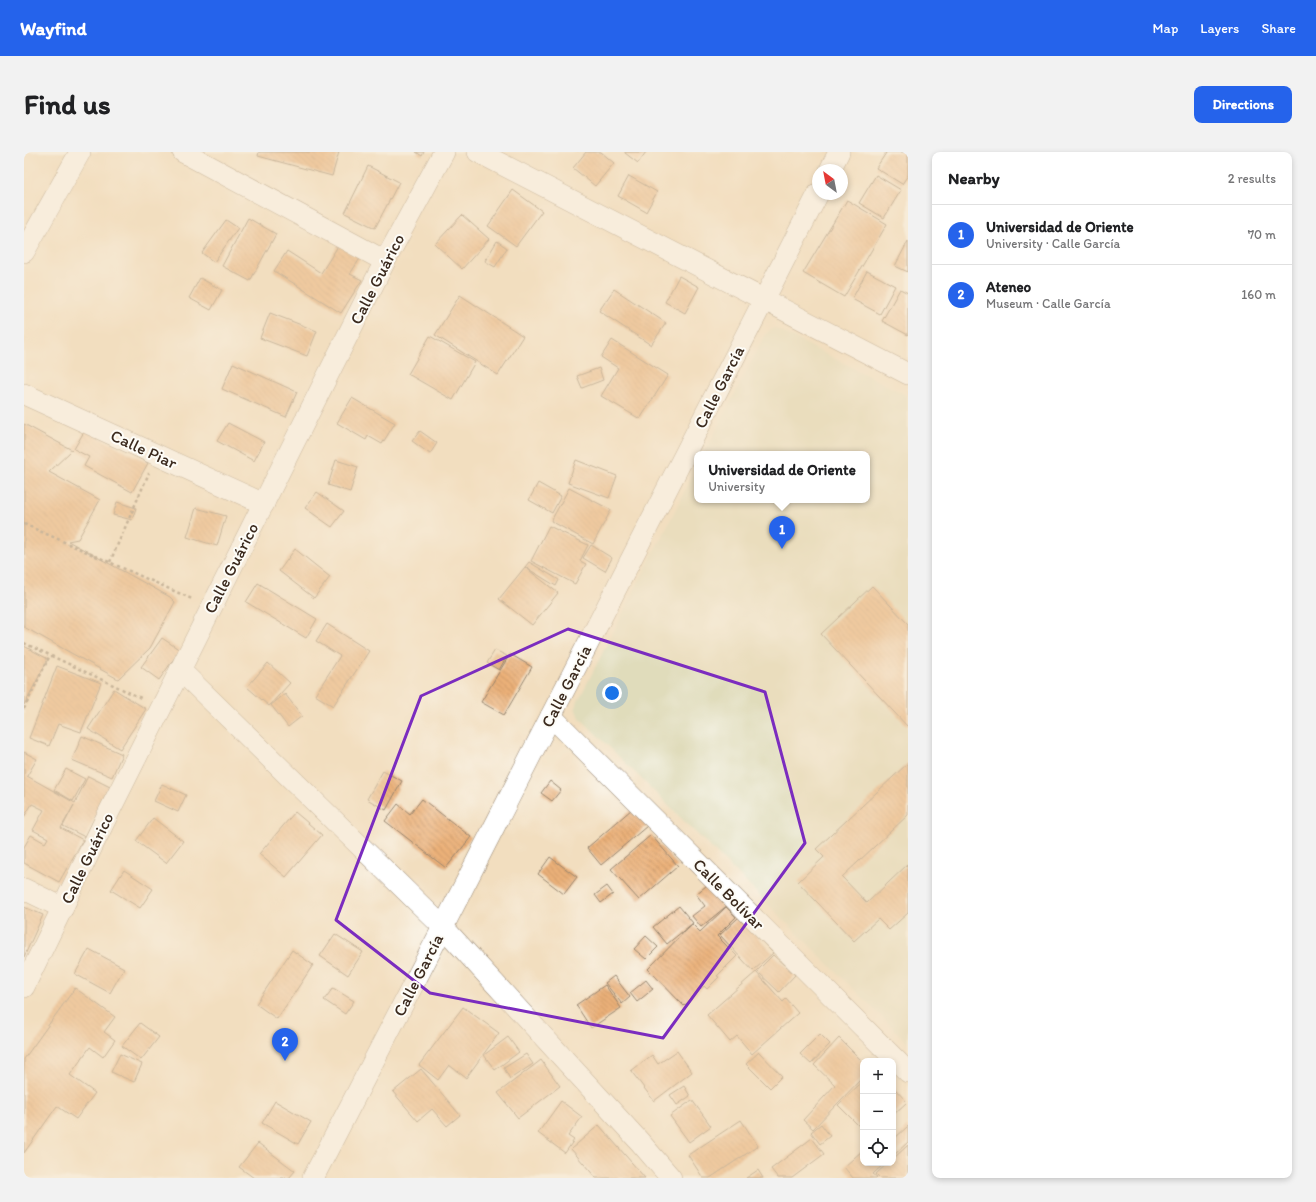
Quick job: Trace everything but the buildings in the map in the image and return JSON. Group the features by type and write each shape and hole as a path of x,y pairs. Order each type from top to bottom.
{"street":[{"path":"24,252 80,152"},
{"path":"183,152 210,158 386,261"},
{"name":"Calle Guárico","path":"24,987 180,670 386,261 444,152"},
{"path":"478,152 908,374"},
{"path":"833,164 839,152"},
{"name":"Calle García","path":"313,1178 815,200"},
{"name":"Calle Piar","path":"24,394 264,504"},
{"path":"180,670 443,927 640,1142 671,1178"},
{"name":"Calle Bolívar","path":"551,716 908,1072"},
{"path":"24,889 63,908"}],"path":[{"path":"110,562 157,455"},
{"path":"24,524 212,608"},
{"path":"24,643 162,708"},
{"path":"24,709 50,655"}],"highlighted area":[{"path":"568,629 765,692 805,843 663,1038 430,993 336,920 421,696"}],"shaded area":[{"path":"775,328 908,396 908,1043 581,719 575,707 694,473 694,503 870,503 870,451 706,451 764,336"}],"place":[{"name":"Universidad de Oriente","path":"782,549"},
{"name":"Ateneo","path":"285,1061"}]}
